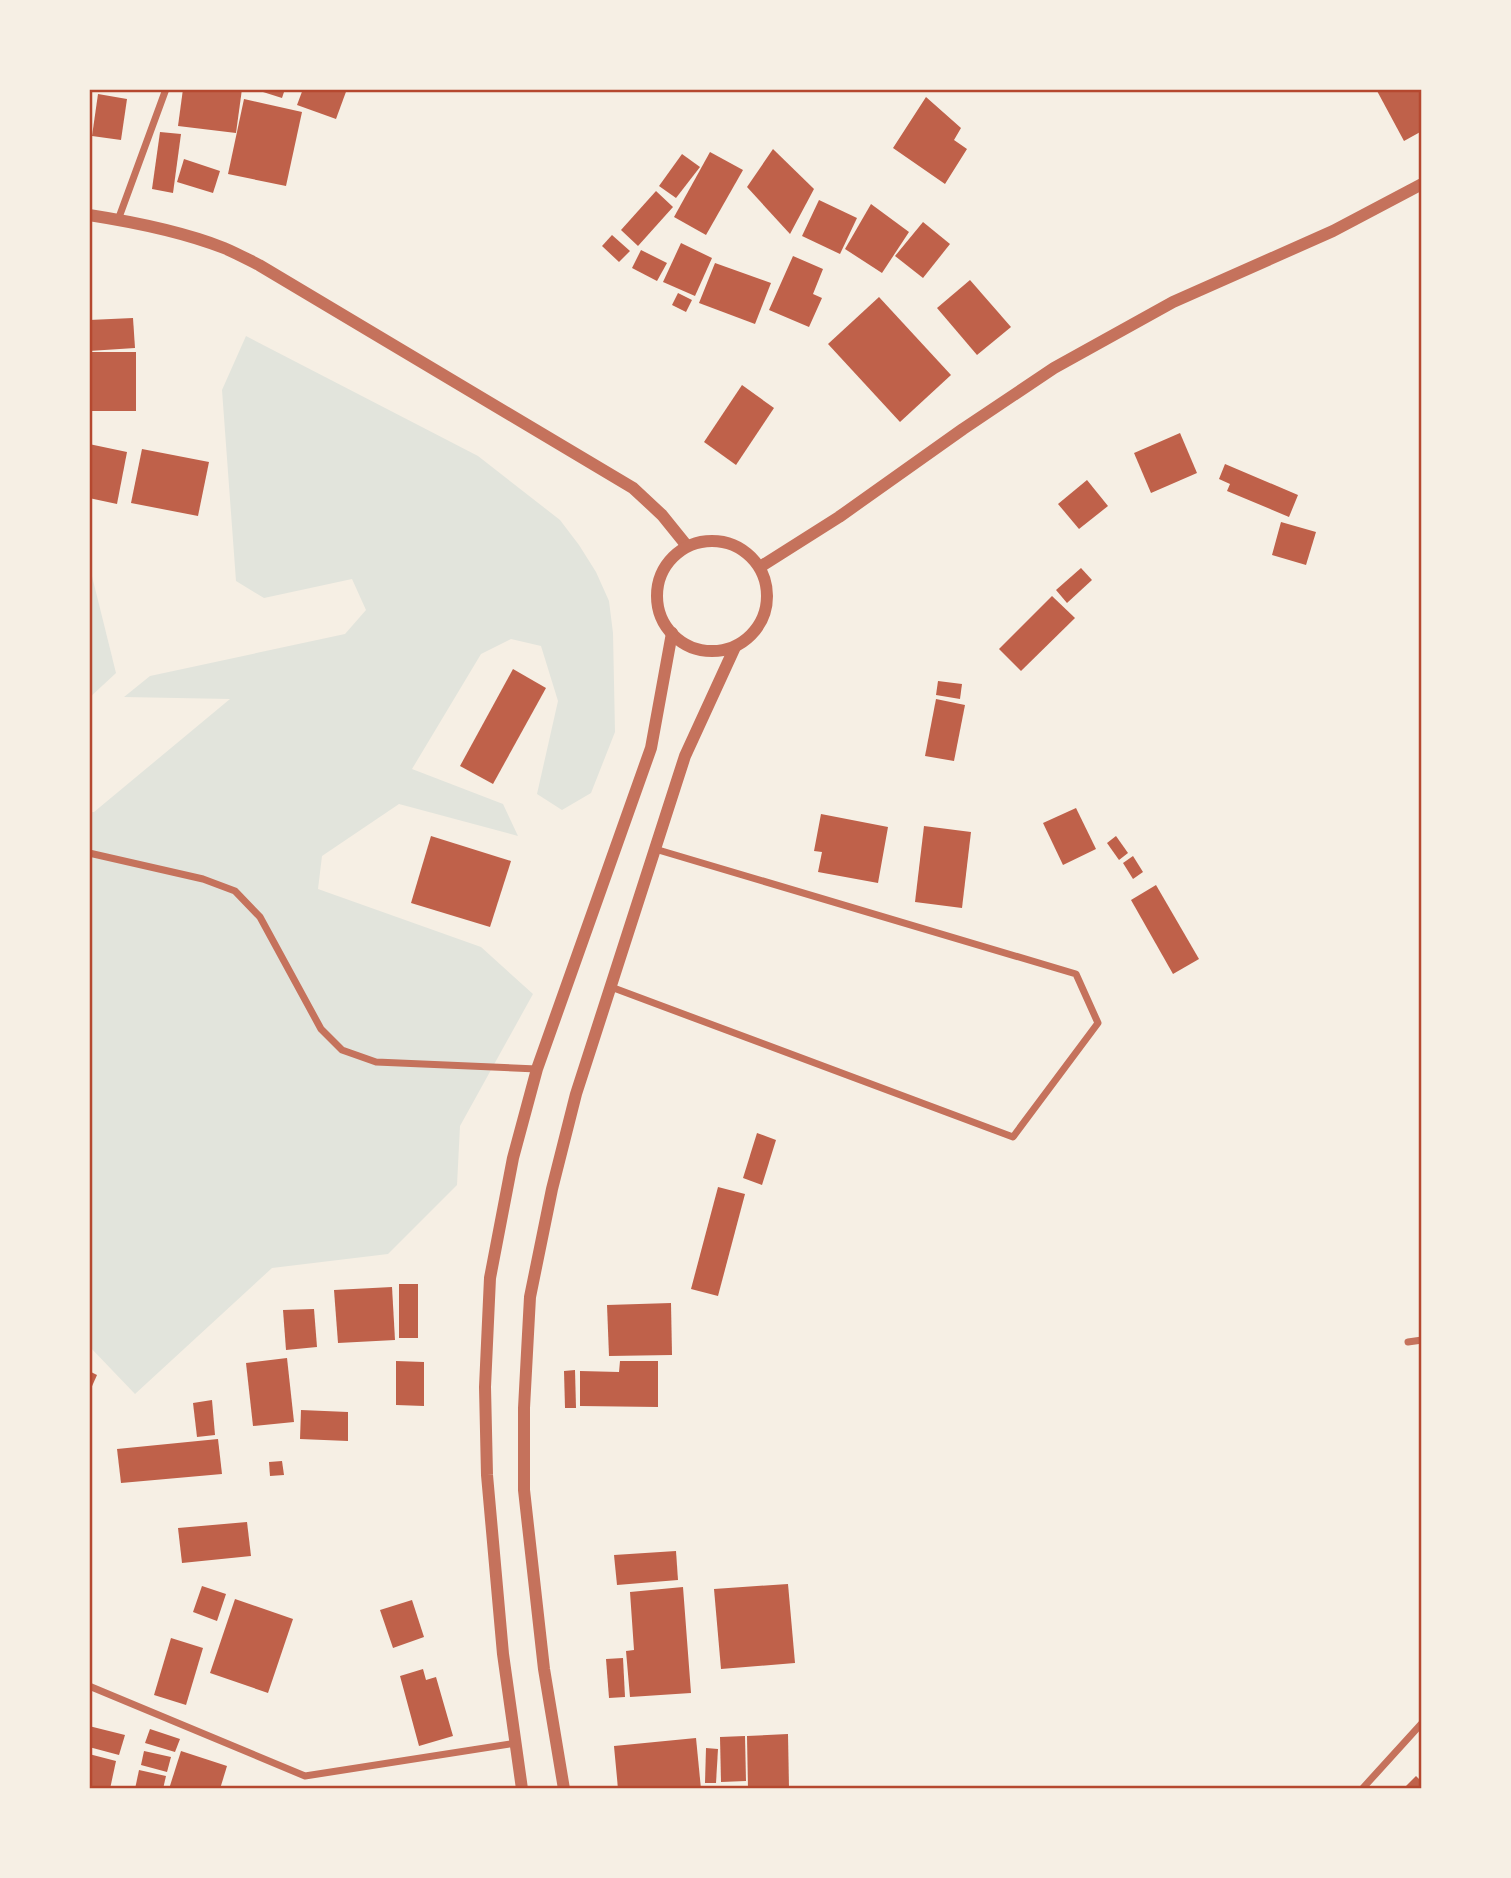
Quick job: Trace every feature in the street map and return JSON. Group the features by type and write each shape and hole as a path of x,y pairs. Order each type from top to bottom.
{"street":[{"path":"118,220 166,89"},
{"path":"760,567 839,517 1054,368 1173,302 1333,231 1422,184"},
{"path":"89,215 195,238 225,248 259,265 633,488 662,515 687,546"},
{"path":"703,541 720,541 749,554 760,567 768,602 762,620 752,635 735,647 720,651 702,650 685,644 672,633 662,619 657,603 657,586 663,569 687,546 703,541"},
{"path":"522,1789 503,1654 487,1475 485,1387 490,1278 513,1158 537,1069 651,748 672,633"},
{"path":"564,1789 544,1668 524,1490 524,1408 530,1297 552,1189 576,1094 685,756 735,647"},
{"path":"611,986 1013,1137 1097,1023 1076,974 655,849"},
{"path":"89,853 203,879 236,891 260,917 321,1029 342,1050 376,1062 537,1069"},
{"path":"1408,1342 1422,1340"},
{"path":"89,1686 305,1776 516,1744"},
{"path":"1362,1789 1422,1723"}],"shaded area":[{"path":"246,336 478,456 560,520 596,572 609,601 613,633 615,732 591,793 562,810 537,794 558,701 541,646 511,639 481,654 412,769 503,804 518,836 399,804 322,856 318,889 481,947 533,994 460,1126 457,1185 388,1254 272,1268 135,1394 89,1346 89,812 94,812 230,699 124,697 150,676 345,634 366,610 352,579 264,598 236,581 222,390"},
{"path":"89,564 116,673 89,698"}],"building":[{"path":"183,89 242,89 236,133 178,126"},
{"path":"263,89 285,89 282,98 263,92"},
{"path":"303,89 347,89 336,119 297,105"},
{"path":"1376,89 1421,89 1422,131 1404,141"},
{"path":"98,94 127,99 121,140 92,136"},
{"path":"926,97 961,128 954,140 967,149 945,184 893,148"},
{"path":"244,99 302,112 286,186 228,174"},
{"path":"160,132 181,134 173,193 152,189"},
{"path":"773,149 814,189 790,234 747,187"},
{"path":"710,152 743,170 706,235 674,217"},
{"path":"682,154 700,167 676,198 659,186"},
{"path":"184,159 220,171 213,193 177,182"},
{"path":"656,191 673,207 638,246 621,230"},
{"path":"819,200 857,218 840,254 802,236"},
{"path":"871,204 909,232 882,273 845,249"},
{"path":"923,222 950,244 923,278 895,256"},
{"path":"612,235 630,251 619,262 602,246"},
{"path":"681,243 712,258 695,296 663,282"},
{"path":"641,250 667,263 657,281 632,268"},
{"path":"793,256 823,269 813,294 822,298 809,327 769,310"},
{"path":"715,263 771,283 755,324 699,303"},
{"path":"970,280 1011,327 977,355 937,308"},
{"path":"678,293 692,300 686,312 672,305"},
{"path":"879,297 951,375 900,422 828,344"},
{"path":"133,318 135,348 89,351 89,320"},
{"path":"90,352 136,352 136,411 90,411"},
{"path":"742,385 774,408 736,465 704,442"},
{"path":"1180,433 1197,473 1151,493 1134,453"},
{"path":"89,444 127,452 117,504 89,498"},
{"path":"142,449 209,462 198,516 131,503"},
{"path":"1225,464 1298,495 1289,517 1227,491 1230,484 1219,479"},
{"path":"1087,480 1108,506 1079,529 1058,504"},
{"path":"1281,522 1316,532 1306,565 1272,555"},
{"path":"1081,568 1092,580 1067,603 1056,590"},
{"path":"1052,596 1075,618 1021,671 999,649"},
{"path":"513,669 546,688 493,784 460,766"},
{"path":"938,681 962,684 960,699 936,695"},
{"path":"936,699 965,705 954,761 925,756"},
{"path":"1076,808 1096,849 1063,865 1043,823"},
{"path":"821,814 888,827 878,883 818,872 822,852 814,851"},
{"path":"924,826 971,832 962,908 915,902"},
{"path":"431,836 511,861 490,927 411,903"},
{"path":"1116,836 1128,853 1119,860 1107,843"},
{"path":"1133,856 1143,872 1133,879 1123,863"},
{"path":"1156,885 1199,959 1173,974 1131,900"},
{"path":"757,1133 776,1140 762,1185 743,1178"},
{"path":"718,1187 745,1194 718,1296 691,1289"},
{"path":"399,1284 418,1284 418,1338 399,1338"},
{"path":"392,1287 395,1340 338,1343 334,1290"},
{"path":"671,1303 672,1355 609,1356 607,1305"},
{"path":"314,1309 317,1347 286,1350 283,1310"},
{"path":"287,1358 294,1422 253,1426 246,1363"},
{"path":"396,1361 424,1362 424,1406 396,1405"},
{"path":"620,1361 658,1361 658,1407 580,1406 580,1371 619,1372"},
{"path":"575,1370 576,1408 565,1408 564,1371"},
{"path":"89,1371 97,1375 89,1393"},
{"path":"212,1400 215,1435 197,1437 193,1403"},
{"path":"301,1410 348,1412 348,1441 300,1439"},
{"path":"218,1439 222,1474 121,1483 117,1449"},
{"path":"282,1461 284,1475 270,1476 269,1462"},
{"path":"247,1522 251,1556 182,1563 178,1528"},
{"path":"676,1551 678,1580 617,1585 614,1555"},
{"path":"788,1584 795,1663 721,1669 714,1589"},
{"path":"202,1586 226,1594 217,1621 193,1612"},
{"path":"683,1587 691,1693 630,1697 626,1651 634,1650 630,1592"},
{"path":"235,1599 293,1619 268,1693 210,1673"},
{"path":"412,1600 424,1637 393,1648 380,1610"},
{"path":"171,1638 203,1648 186,1705 154,1695"},
{"path":"623,1658 625,1697 609,1698 606,1659"},
{"path":"423,1669 426,1680 436,1677 453,1736 419,1746 400,1676"},
{"path":"89,1726 125,1735 119,1755 89,1747"},
{"path":"150,1729 180,1739 175,1752 145,1743"},
{"path":"788,1734 789,1788 748,1789 747,1736"},
{"path":"745,1736 746,1781 721,1782 720,1737"},
{"path":"696,1738 701,1789 618,1789 614,1746"},
{"path":"706,1748 718,1749 716,1783 705,1783"},
{"path":"144,1751 171,1757 167,1772 141,1765"},
{"path":"181,1751 227,1766 220,1789 169,1789"},
{"path":"89,1754 116,1761 110,1789 89,1789"},
{"path":"139,1770 166,1776 163,1789 135,1789"},
{"path":"1416,1776 1422,1782 1422,1789 1403,1789"}]}
